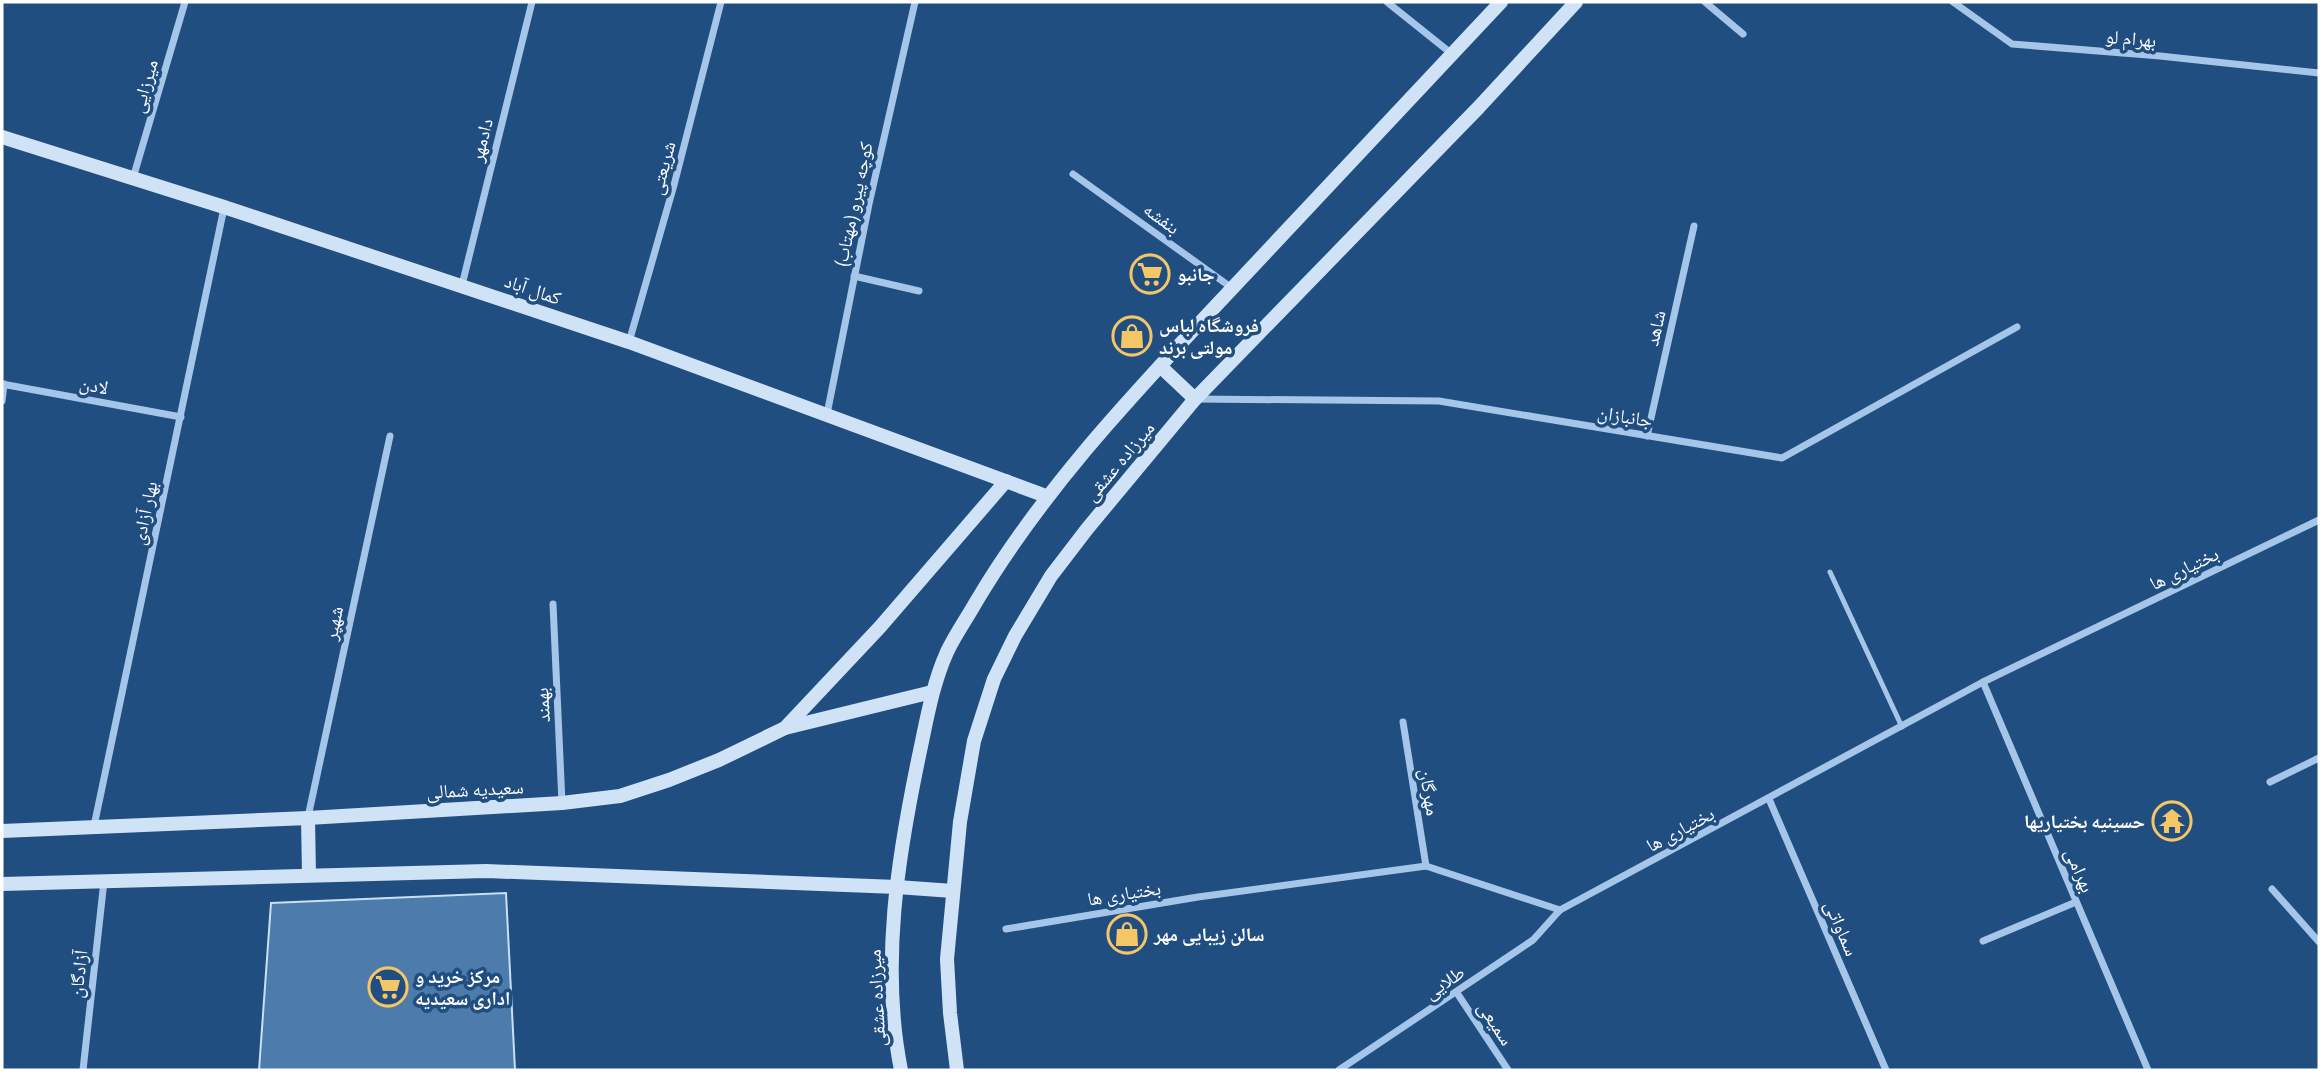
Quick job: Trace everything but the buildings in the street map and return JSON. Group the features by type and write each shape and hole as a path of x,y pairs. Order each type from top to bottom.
{"main road":[{"name":"میرزاده عشقی","path":"901,1070 892,1005 891,948 897,887 913,782 932,692 947,651 1002,558 1046,496 1160,366 1501,2"},
{"name":"میرزاده عشقی","path":"957,1070 947,958 960,822 974,741 994,679 1051,576 1195,399 1479,107 1576,2"},
{"name":"کمال آباد","path":"2,137 225,207 629,342 1046,496"},
{"path":"1160,366 1195,399"},
{"path":"785,728 880,627 1006,481"},
{"name":"سعیدیه شمالی","path":"2,831 308,818 562,803 620,796 719,760 785,728 932,692"},
{"path":"308,818 309,875"},
{"path":"2,884 486,871 953,891"}],"street":[{"name":"میرزایی","path":"134,178 185,2"},
{"name":"دادمهر","path":"462,285 532,2"},
{"name":"شریعتی","path":"629,342 674,186 721,2"},
{"name":"کوچه پیرو (مهتاب)","path":"827,414 854,276 915,2"},
{"path":"1387,2 1452,54"},
{"path":"1705,2 1743,34"},
{"name":"بهرام لو","path":"1953,2 2012,44 2160,56 2319,74"},
{"name":"بنفشه","path":"1073,174 1233,288"},
{"name":"بهار آزادی","path":"94,826 225,207"},
{"name":"شاهد","path":"1647,436 1694,226"},
{"path":"854,276 919,291"},
{"name":"جانبازان","path":"1195,399 1439,401 1782,458 2017,327"},
{"path":"2,401 3,384"},
{"name":"لادن","path":"3,384 180,417"},
{"name":"شهپر","path":"308,818 390,436"},
{"name":"بختیاری ها","path":"1006,929 1198,897 1426,866 1560,911 1983,682 2319,520"},
{"name":"بهمند","path":"553,604 562,803"},
{"name":"بهرامی","path":"1983,682 2148,1070"},
{"name":"مهرگان","path":"1403,722 1426,866"},
{"path":"2270,782 2319,758"},
{"name":"سماواتی","path":"1769,799 1886,1070"},
{"name":"آزادگان","path":"83,1070 104,881"},
{"path":"2272,890 2319,942"},
{"path":"1983,941 2076,902"},
{"name":"طلایی","path":"1339,1070 1532,940 1560,911"},
{"name":"سمیعی","path":"1457,993 1508,1070"}],"lane":[{"path":"1830,572 1902,727"}],"place":[{"name":"جانبو","path":"1150,274"},
{"name":"فروشگاه لباس مولتی برند","path":"1132,336"},
{"name":"حسینیه بختیاریها","path":"2172,821"},
{"name":"سالن زیبایی مهر","path":"1127,934"},
{"name":"مرکز خرید و اداری سعیدیه","path":"388,987"}]}
